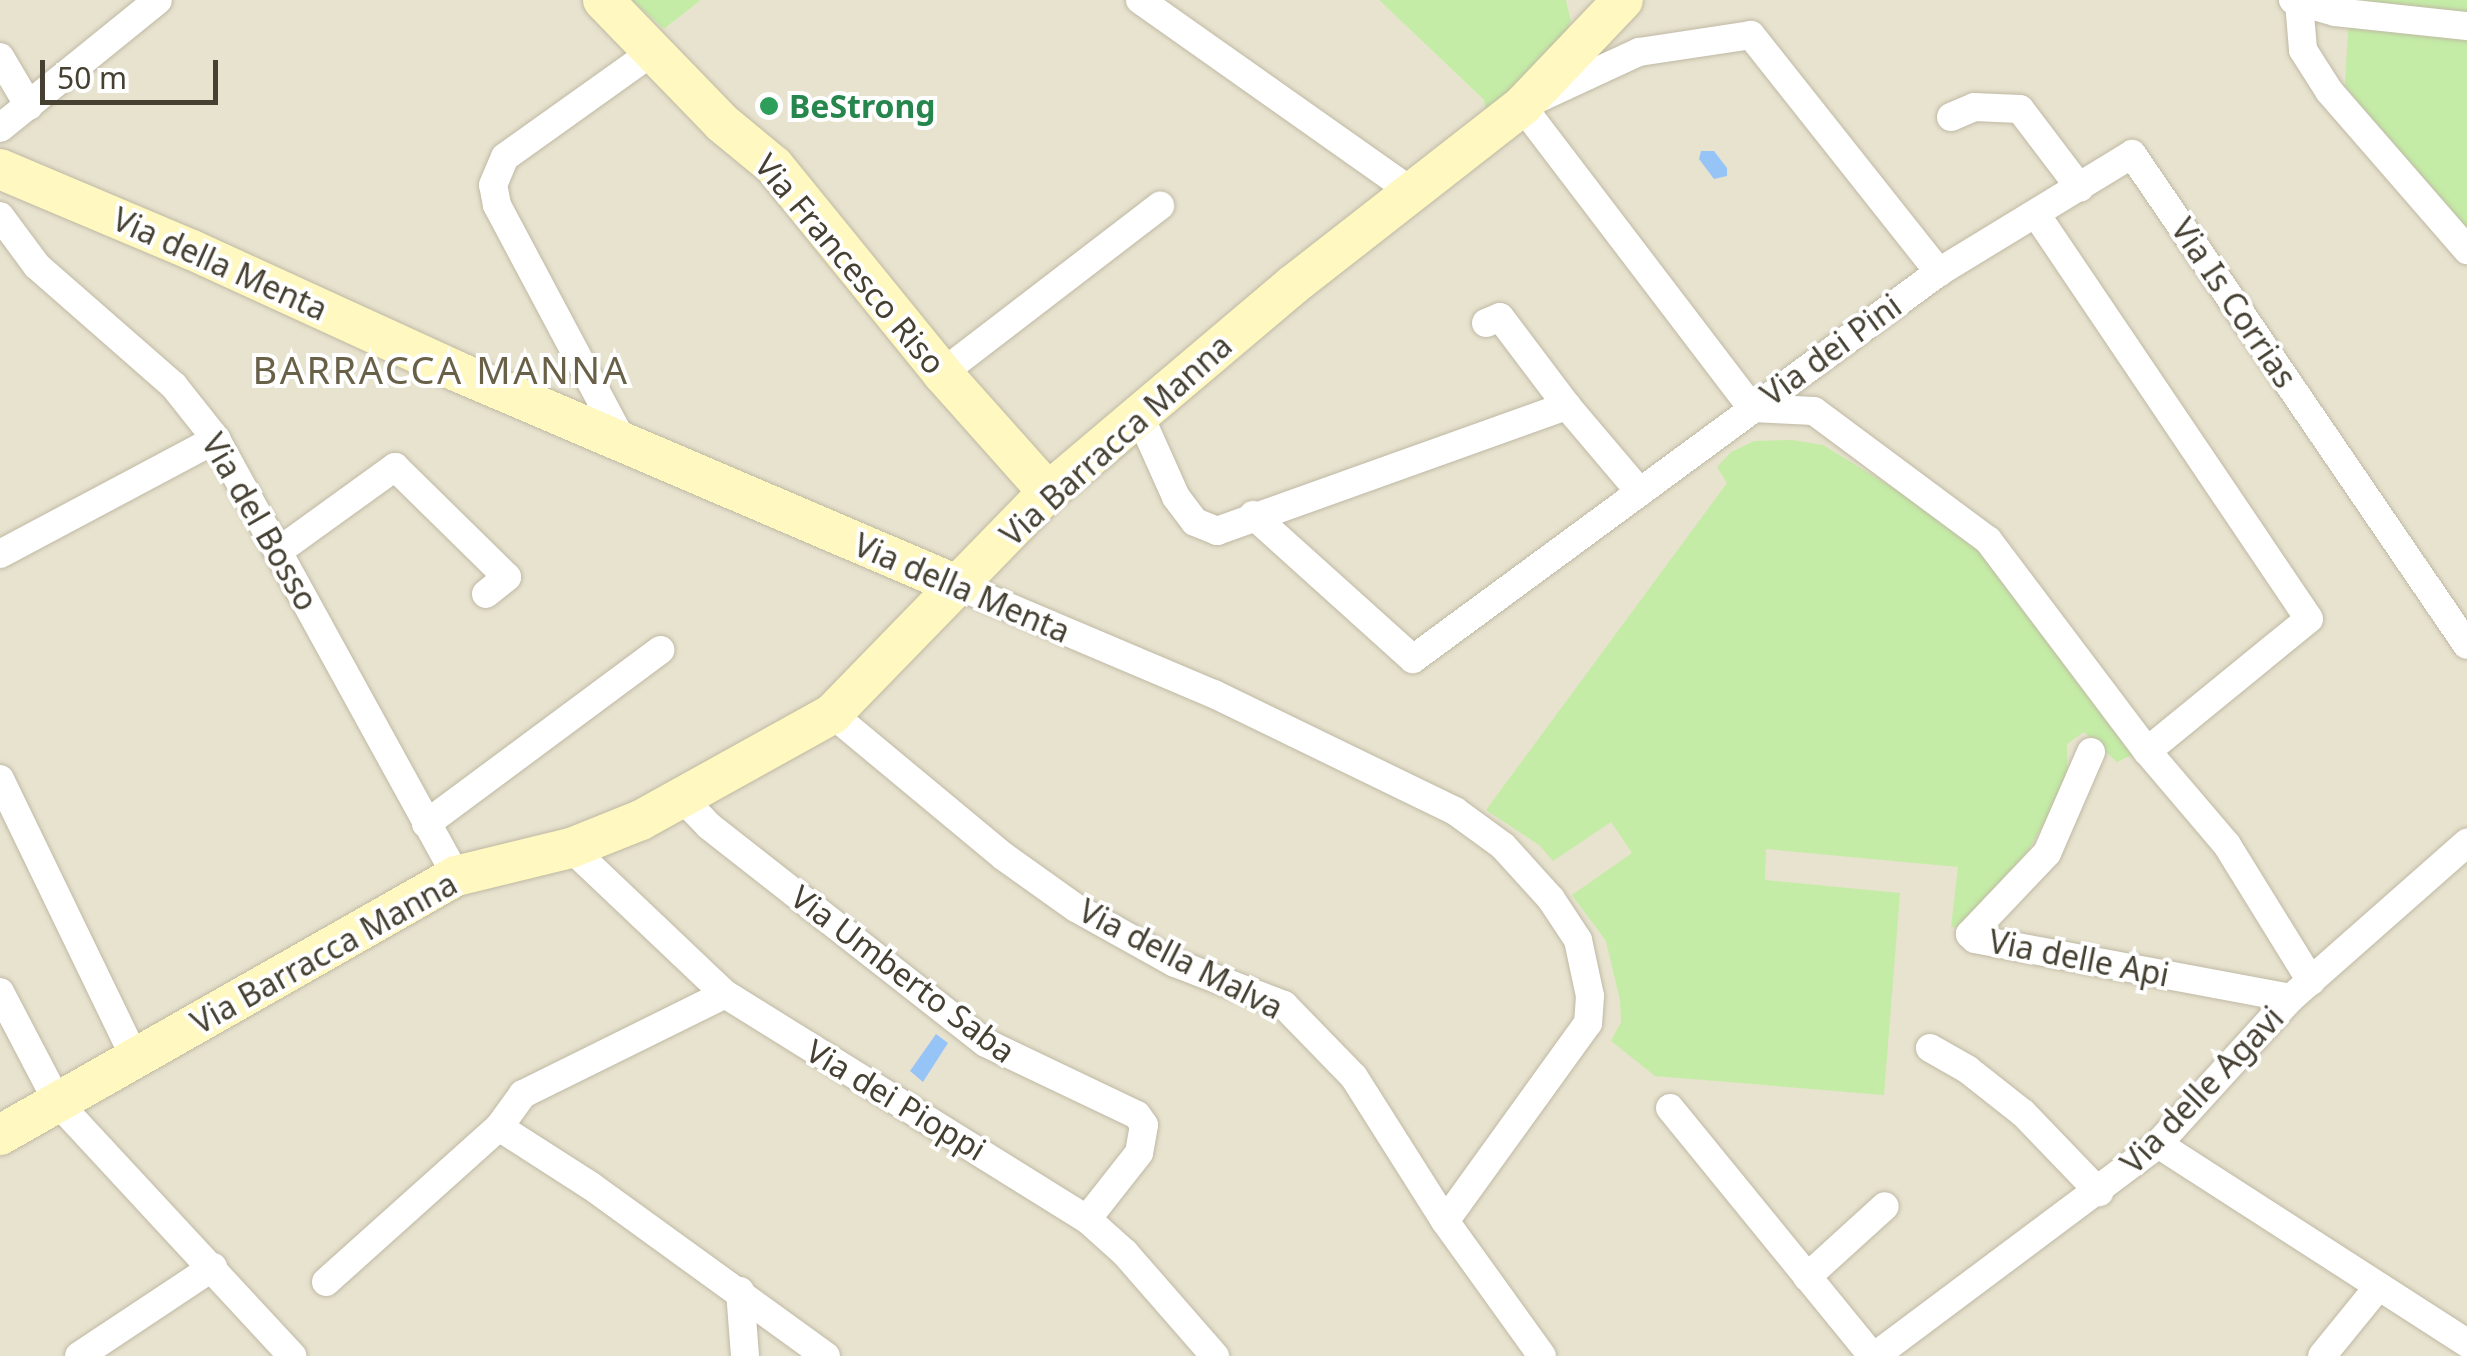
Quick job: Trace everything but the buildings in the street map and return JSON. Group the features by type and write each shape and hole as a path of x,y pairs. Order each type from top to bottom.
{"street":[{"path":"0,128 158,0"},
{"name":"Via Francesco Riso","path":"603,0 722,122 774,166 942,374 1048,492"},
{"path":"1140,0 1410,191"},
{"path":"2467,26 2334,12 2296,1 2303,50 2328,91 2467,250"},
{"path":"1619,4 1639,52"},
{"name":"Via Barracca Manna","path":"0,1135 456,876 571,848 684,800 832,714 1048,492 1138,412 1410,191 1522,106 1619,4"},
{"path":"1522,106 1639,52 1750,35 1939,272"},
{"path":"624,444 497,205 492,185 504,157 655,50"},
{"path":"0,58 29,106"},
{"name":"Via dei Pini","path":"1522,106 1752,408 1939,272 2080,188"},
{"path":"1951,117 1974,107 2020,109 2080,188"},
{"name":"Via Is Corrias","path":"2080,188 2132,154 2467,645"},
{"name":"Via della Menta","path":"3,179 1214,694 1455,811 1503,846 1551,899 1578,940 1590,996 1588,1023 1445,1221"},
{"path":"942,374 1160,206"},
{"path":"2036,214 2309,619 2147,752"},
{"name":"Via del Bosso","path":"0,216 37,266 174,386 216,439 456,876"},
{"path":"1486,322 1500,317 1567,406 1640,492"},
{"path":"1138,412 1176,497 1195,522 1217,531 1567,406"},
{"path":"1253,515 1413,659 1752,408 1814,411 1988,540 2147,752 2227,845 2301,989"},
{"path":"0,554 216,439"},
{"path":"280,550 395,467 507,577 486,594"},
{"path":"426,824 660,650"},
{"name":"Via della Malva","path":"832,714 1003,856 1076,908 1176,963 1284,1005 1354,1077 1445,1221 1542,1356"},
{"name":"Via delle Api","path":"2091,752 2047,852 1970,934 1974,939 2301,989"},
{"path":"4,798 134,1058"},
{"name":"Via Umberto Saba","path":"684,800 709,826 986,1043 1137,1115 1144,1125 1138,1153 1087,1219"},
{"name":"Via delle Agavi","path":"1874,1356 2158,1144 2301,989 2467,844"},
{"name":"Via dei Pioppi","path":"571,848 725,994 1087,1219 1125,1253 1214,1356"},
{"path":"0,992 58,1103 213,1266 292,1356"},
{"path":"326,1282 499,1127 524,1094 725,994"},
{"path":"1930,1048 1967,1069 2023,1113 2098,1192"},
{"path":"1670,1108 1874,1356"},
{"path":"499,1127 740,1291 826,1356"},
{"path":"2158,1144 2467,1343"},
{"path":"1808,1277 1885,1206"},
{"path":"79,1356 213,1266"},
{"path":"2322,1356 2378,1287"},
{"path":"740,1291 744,1356"}],"shaded area":[{"path":"0,0 632,0 664,29 701,0 1379,0 1484,100 1486,112 1571,21 1566,0 2467,0 2467,1356 0,1356"}],"green space":[{"path":"632,0 701,0 664,29"},
{"path":"1379,0 1566,0 1571,21 1563,39 1486,113 1484,100"},
{"path":"2365,0 2467,0 2467,235 2373,125 2345,85 2348,31"},
{"path":"1792,440 1823,445 1934,513 1981,550 2136,753 2117,762 2084,732 2067,744 2067,784 1983,928 1951,927 1958,867 1766,849 1765,880 1900,893 1884,1095 1655,1076 1611,1041 1621,1022 1620,1000 1606,941 1572,895 1632,853 1611,822 1553,861 1539,845 1486,810 1727,483 1717,467 1731,452 1754,441"}],"water":[{"path":"1701,151 1714,151 1727,168 1727,176 1714,179 1699,159"},
{"path":"936,1034 948,1043 923,1082 910,1071"}],"place":[{"name":"BeStrong","path":"769,106"}],"district":[{"name":"BARRACCA MANNA","path":"441,370"}]}
